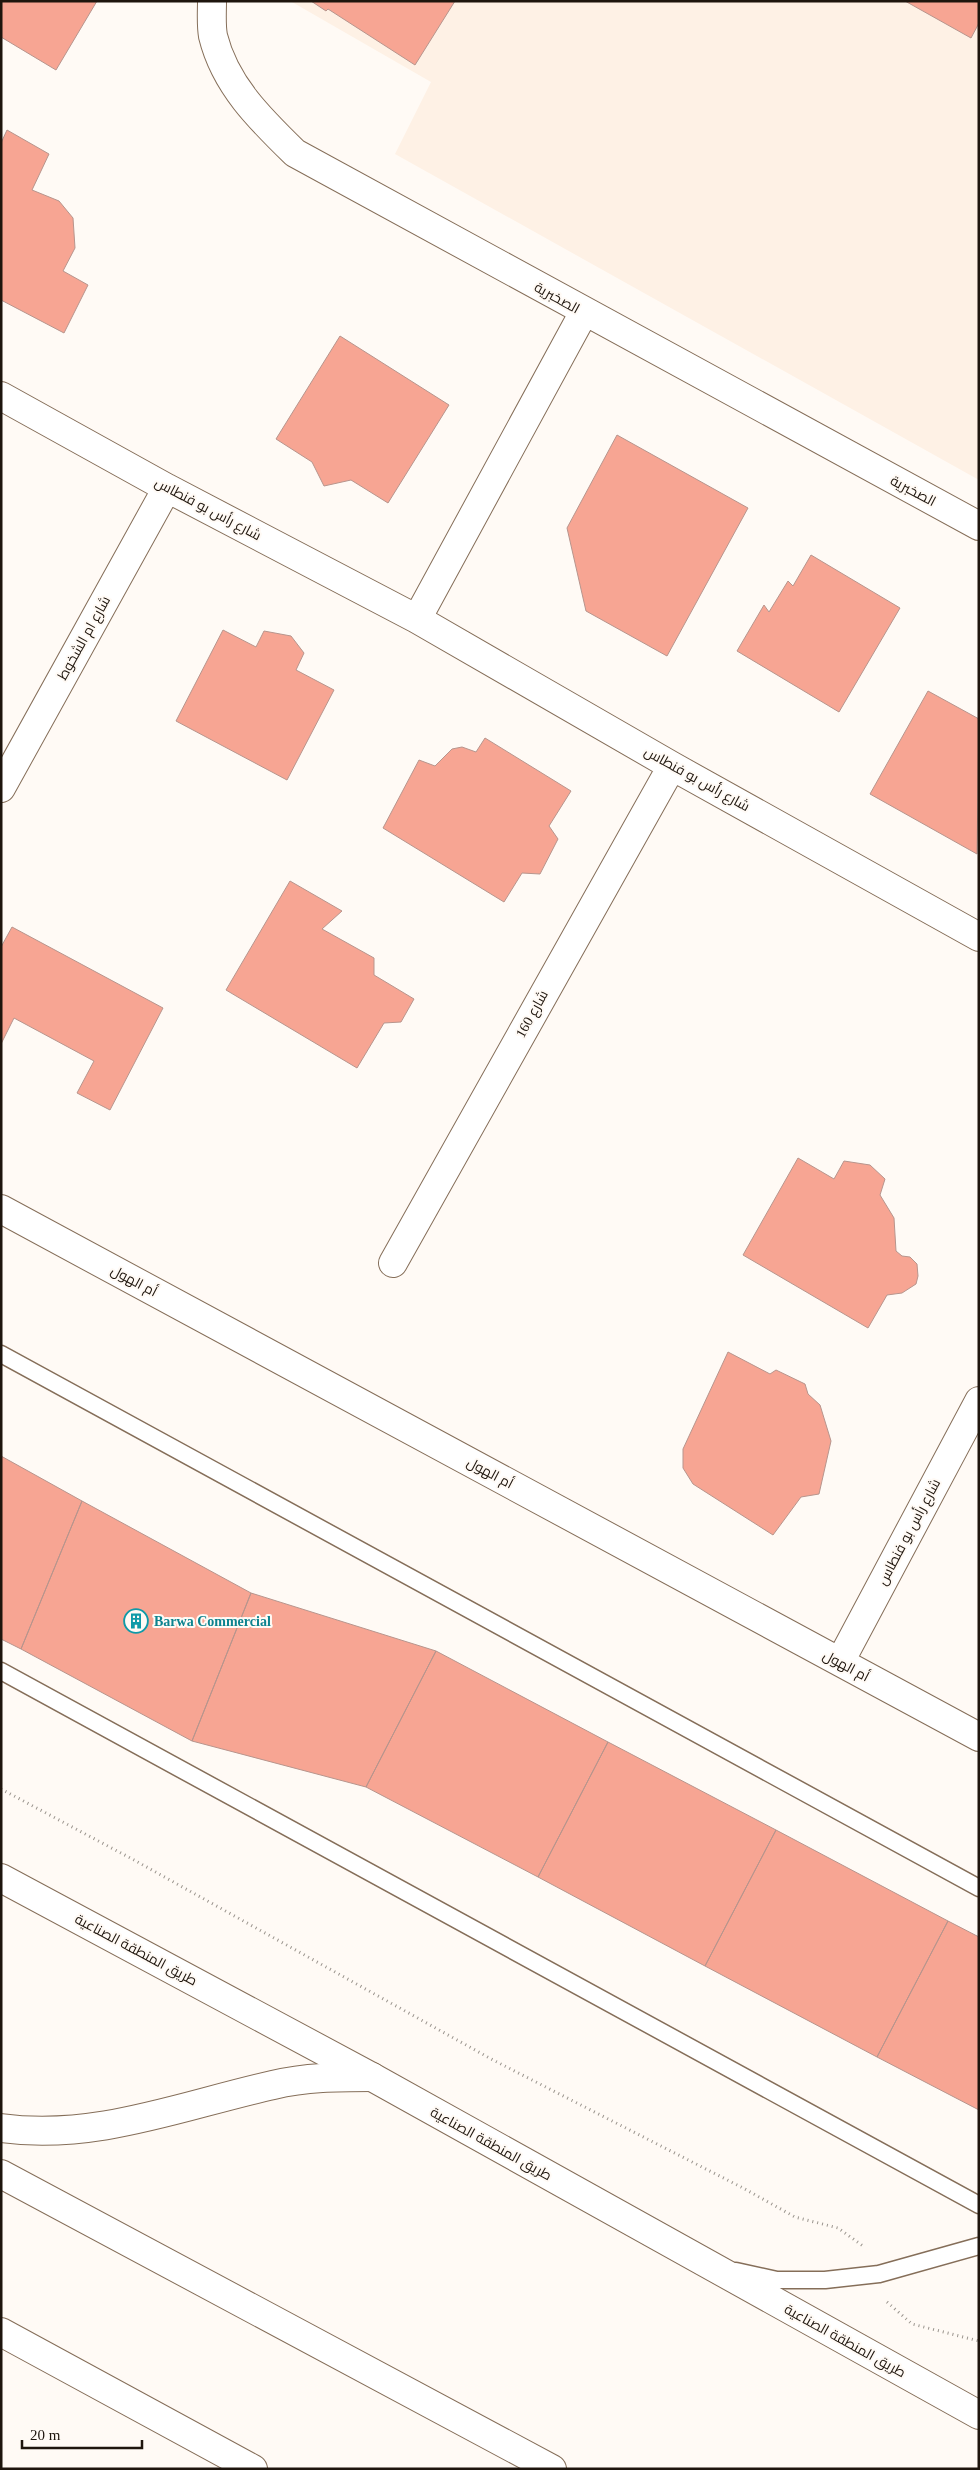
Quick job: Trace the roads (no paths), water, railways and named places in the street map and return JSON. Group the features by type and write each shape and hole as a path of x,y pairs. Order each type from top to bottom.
{"main road":[{"name":"الصخبرية","path":"212,1 213,35 228,76 256,114 296,153 584,312 979,526"},
{"path":"417,619 584,312"},
{"name":"شارع رأس بو فنطاس","path":"1,396 167,488 417,619 672,766 979,937"},
{"name":"شارع ام الشخوط","path":"1,788 167,488"},
{"name":"شارع 160","path":"393,1263 672,766"},
{"name":"أم الهول","path":"1,1209 979,1737"},
{"name":"شارع رأس بو فنطاس","path":"840,1662 979,1401"},
{"name":"طريق المنطقة الصناعية","path":"1,1878 372,2077 979,2415"},
{"path":"1,2128 74,2130 141,2120 274,2085 317,2077 372,2077"},
{"path":"1,2174 552,2469"},
{"path":"1,2332 253,2469"}],"lane":[{"path":"1,1354 979,1888"},
{"path":"1,1671 979,2205"},
{"path":"705,2264 777,2280 825,2280 878,2274 979,2246"}],"place":[{"name":"Barwa Commercial","path":"136,1621"}]}
